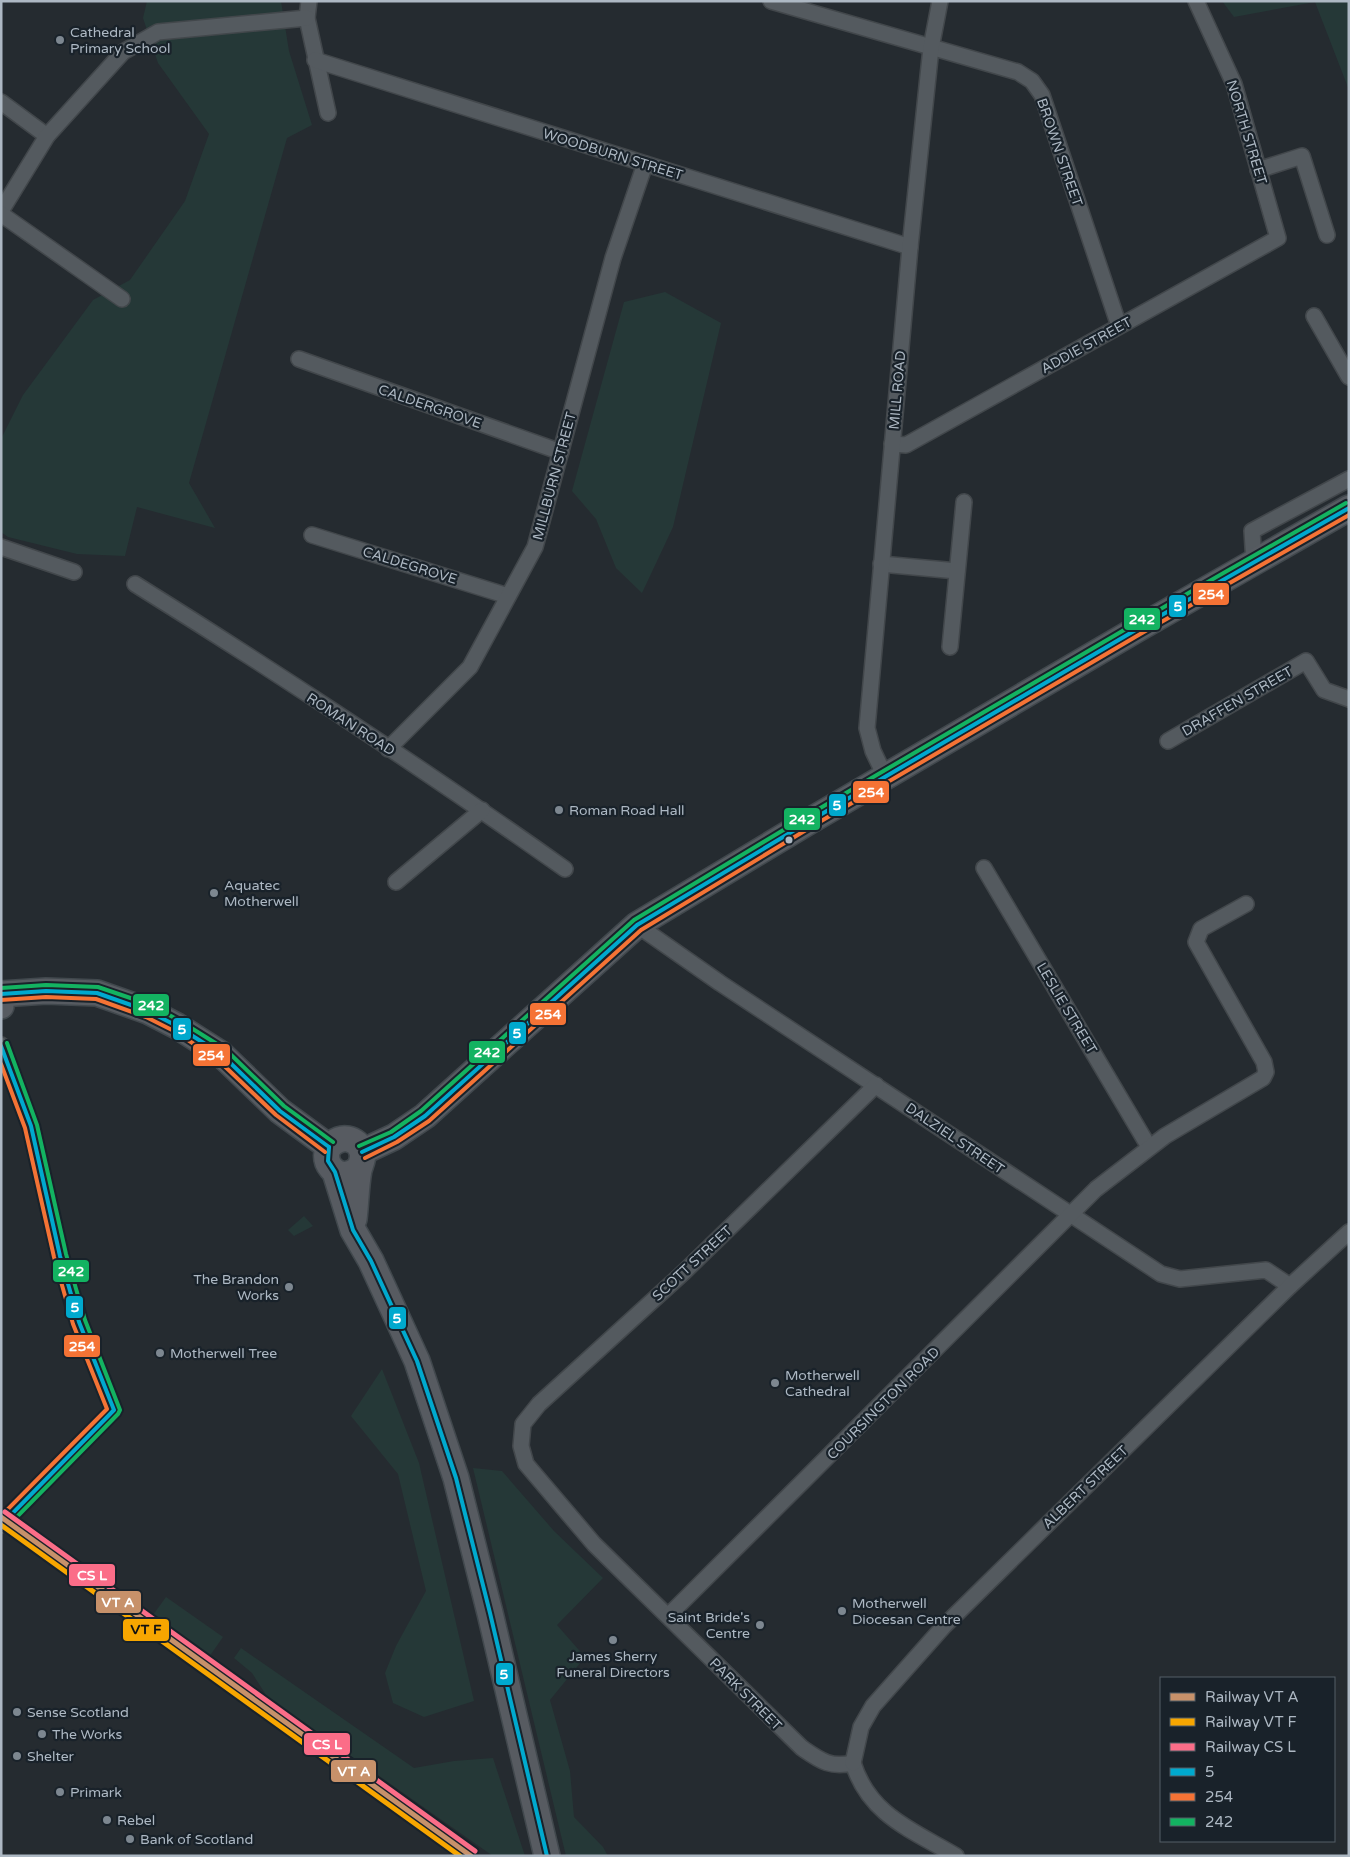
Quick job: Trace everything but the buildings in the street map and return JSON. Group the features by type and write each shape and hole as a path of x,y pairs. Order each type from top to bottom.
{"main road":[{"path":"335,1172 349,1174 361,1160 425,1116 637,925 885,776 1349,508"},
{"path":"1,1006 1,994 46,991 97,993 148,1011 178,1026 221,1054 280,1111 329,1147"},
{"path":"353,1230 361,1160 356,1143 346,1139 334,1142 329,1147 327,1160 329,1166 335,1172 353,1230 371,1261 417,1361 456,1478 547,1856"}],"street":[{"path":"310,1 307,18 328,114"},
{"name":"BROWN STREET","path":"771,1 1018,72 1026,76 1038,88 1042,96 1118,326"},
{"name":"MILL ROAD","path":"885,776 873,751 867,728 910,247 931,48 940,1"},
{"name":"NORTH STREET","path":"1196,1 1234,84 1278,238"},
{"path":"122,299 1,213 47,136 123,52 158,32 307,18"},
{"name":"WOODBURN STREET","path":"315,60 910,247"},
{"path":"1,102 47,136"},
{"path":"1258,170 1302,156 1327,236"},
{"name":"MILLBURN STREET","path":"388,748 470,667 535,547 613,258 645,164"},
{"name":"ADDIE STREET","path":"892,444 906,444 1278,238"},
{"path":"1314,316 1349,377"},
{"name":"CALDERGROVE","path":"300,359 561,452"},
{"path":"1254,564 1252,531 1349,479"},
{"path":"950,647 964,502"},
{"name":"CALDEGROVE","path":"312,535 508,596"},
{"path":"2,551 74,572"},
{"path":"881,564 957,571"},
{"name":"ROMAN ROAD","path":"135,584 482,810 565,869"},
{"name":"DRAFFEN STREET","path":"1168,741 1306,661 1324,690 1349,699"},
{"path":"396,882 482,810"},
{"name":"LESLIE STREET","path":"984,868 1149,1147"},
{"name":"COURSINGTON ROAD","path":"668,1616 1096,1189 1165,1136 1263,1078 1266,1072 1264,1062 1196,942 1201,929 1246,904"},
{"name":"DALZIEL STREET","path":"637,925 720,983 1161,1274 1180,1279 1266,1270 1290,1286"},
{"path":"1,1045 31,1126 56,1235 80,1322 114,1410 1,1525"},
{"name":"SCOTT STREET","path":"521,1446 523,1424 539,1404 684,1272 876,1085"},
{"name":"ALBERT STREET","path":"854,1763 861,1727 873,1706 944,1626 1290,1286 1349,1232"},
{"name":"PARK STREET","path":"521,1446 526,1464 594,1544 802,1748 819,1760 839,1766 854,1763"},
{"path":"854,1763 858,1780 870,1799 886,1814 956,1856"}],"green space":[{"path":"147,1 281,1 289,51 312,125 287,138 189,483 215,528 137,507 125,556 77,554 8,537 1,532 1,439 23,395 93,300 130,280 185,201 209,134 158,63 143,18"},
{"path":"1222,1 1349,1 1349,90 1315,2 1234,17"},
{"path":"665,292 721,323 673,527 642,593 616,568 596,519 572,491 624,302"},
{"path":"304,1216 313,1226 294,1236 288,1230"},
{"path":"382,1369 419,1463 474,1701 424,1717 393,1703 385,1673 396,1646 426,1591 398,1474 351,1416"},
{"path":"473,1468 502,1471 554,1531 603,1578 557,1625 585,1657 550,1700 570,1771 574,1817 603,1847 608,1856 566,1856"},
{"path":"166,1597 223,1637 209,1657 153,1615"},
{"path":"241,1648 414,1768 454,1761 493,1758 525,1856 493,1856 268,1698 252,1673 234,1658"}],"transit line":[{"name":"242","path":"359,1146 391,1132 421,1111 634,920 805,817 1136,623 1346,503"},
{"name":"5","path":"362,1152 394,1137 425,1116 637,925 808,822 1139,628 1349,508"},
{"name":"254","path":"365,1158 397,1142 429,1121 641,930 811,827 1142,633 1349,515"},
{"name":"242","path":"1,988 46,985 98,987 151,1005 225,1049 284,1106 333,1142"},
{"name":"5","path":"1,994 46,991 97,993 148,1011 177,1026 221,1054 280,1111 329,1147"},
{"name":"254","path":"1,1000 46,997 96,999 146,1017 174,1031 217,1059 276,1115 325,1152"},
{"name":"242","path":"5,1529 120,1410 85,1320 66,1254 37,1125 7,1043"},
{"name":"5","path":"1,1046 31,1126 60,1256 79,1322 114,1410 1,1525"},
{"name":"254","path":"1,1064 25,1128 54,1257 73,1324 107,1409 1,1516"},
{"name":"5","path":"329,1147 328,1161 335,1172 353,1230 371,1261 417,1361 456,1478 547,1856"},
{"path":"5,1512 475,1851"},
{"path":"1,1517 471,1856"},
{"path":"1,1525 460,1856"}],"place":[{"name":"Cathedral Primary School","path":"60,40"},
{"name":"Roman Road Hall","path":"559,810"},
{"name":"Aquatec Motherwell","path":"214,893"},
{"name":"The Brandon Works","path":"289,1287"},
{"name":"Motherwell Tree","path":"160,1353"},
{"name":"Motherwell Cathedral","path":"775,1383"},
{"name":"Motherwell Diocesan Centre","path":"842,1611"},
{"name":"Saint Bride's Centre","path":"760,1625"},
{"name":"James Sherry Funeral Directors","path":"613,1640"},
{"name":"Sense Scotland","path":"17,1712"},
{"name":"The Works","path":"42,1734"},
{"name":"Shelter","path":"17,1756"},
{"name":"Primark","path":"60,1792"},
{"name":"Rebel","path":"107,1820"},
{"name":"Bank of Scotland","path":"130,1839"}]}
